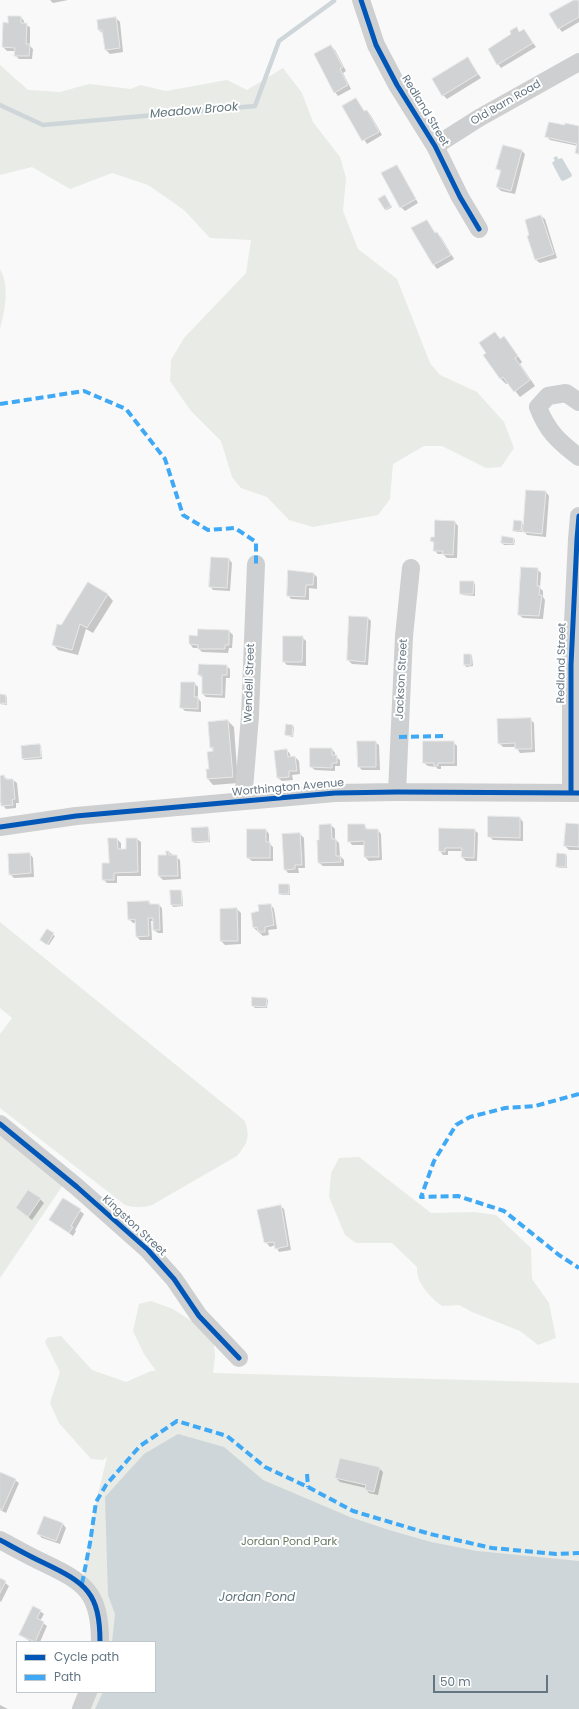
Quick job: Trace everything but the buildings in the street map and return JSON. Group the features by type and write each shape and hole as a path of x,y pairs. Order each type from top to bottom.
{"street":[{"name":"Redland Street","path":"361,0 376,45 397,85 435,146 463,203 479,229"},
{"name":"Old Barn Road","path":"435,146 479,118 579,62"},
{"path":"579,402 566,393 548,396 538,407 543,422 558,440 579,457"},
{"name":"Redland Street","path":"575,793 571,665 578,525"},
{"name":"Wendell Street","path":"243,801 250,716 256,564"},
{"name":"Jackson Street","path":"397,792 404,636 411,568"},
{"name":"Worthington Avenue","path":"0,827 76,816 335,793 575,793"},
{"name":"Kingston Street","path":"0,1124 77,1187 148,1250 174,1279 199,1316 239,1358"},
{"path":"0,1540 74,1578 82,1584 90,1595 96,1608 100,1621 100,1641"},
{"path":"81,1709 88,1693"}],"green space":[{"path":"0,65 28,90 60,92 89,84 131,89 140,85 166,91 227,80 247,90 283,68 302,93 313,122 340,157 346,178 343,211 358,249 397,279 430,363 440,375 477,392 504,422 514,448 501,467 486,468 442,446 424,446 393,464 390,499 378,515 313,527 289,520 267,497 241,488 232,477 221,441 191,411 170,381 171,360 184,338 246,273 251,240 210,238 184,210 148,185 112,173 70,189 32,167 0,175"},
{"path":"0,269 5,283 6,298 0,329"},
{"path":"0,922 245,1121 248,1136 244,1147 237,1156 152,1205 132,1207 125,1205 0,1108 0,1034 12,1018 0,1008"},
{"path":"0,1135 63,1185 0,1278"},
{"path":"359,1157 431,1213 474,1212 496,1215 531,1248 532,1279 549,1303 556,1338 538,1345 520,1331 472,1312 459,1305 442,1306 421,1284 417,1273 417,1267 392,1243 356,1243 345,1235 329,1197 331,1173 339,1158"},
{"name":"Jordan Pond Park","path":"151,1301 173,1309 213,1335 215,1356 213,1373 579,1383 579,1709 80,1709 88,1693 156,1693 156,1641 100,1641 82,1584 96,1502 107,1457 103,1460 91,1459 59,1423 50,1403 60,1372 45,1342 47,1338 61,1336 92,1370 126,1382 151,1371 156,1371 144,1354 133,1331 139,1304"}],"water":[{"path":"557,156 558,159 562,158 572,175 563,181 552,163 555,160 553,158"},
{"name":"Jordan Pond","path":"178,1434 224,1447 263,1480 350,1517 389,1530 431,1542 477,1551 579,1561 579,1709 95,1709 103,1693 156,1693 156,1641 112,1641 115,1614 108,1595 105,1497 144,1454"}],"waterway":[{"name":"Meadow Brook","path":"0,105 43,125 255,106 279,41 334,1"}],"marked path":[{"path":"0,404 84,391 126,409 165,459 183,515 208,530 235,528 256,542 256,564"},
{"path":"399,737 444,736"},
{"path":"579,1094 535,1106 505,1108 470,1117 456,1125 434,1161 421,1197 458,1196 504,1211 559,1255 579,1268"},
{"path":"82,1584 96,1502 106,1485 140,1446 177,1421 227,1436 265,1467 308,1487 353,1511 430,1534 492,1548 556,1554 579,1553"},
{"path":"307,1474 308,1487"}],"cycle path":[{"path":"361,0 376,45 397,85 435,146 460,197 479,229"},
{"path":"571,793 571,665 579,516"},
{"path":"0,827 76,816 335,793 579,793"},
{"path":"0,1124 77,1187 148,1250 174,1279 199,1316 239,1358"},
{"path":"0,1540 70,1577 88,1592 97,1612 100,1641"}]}
